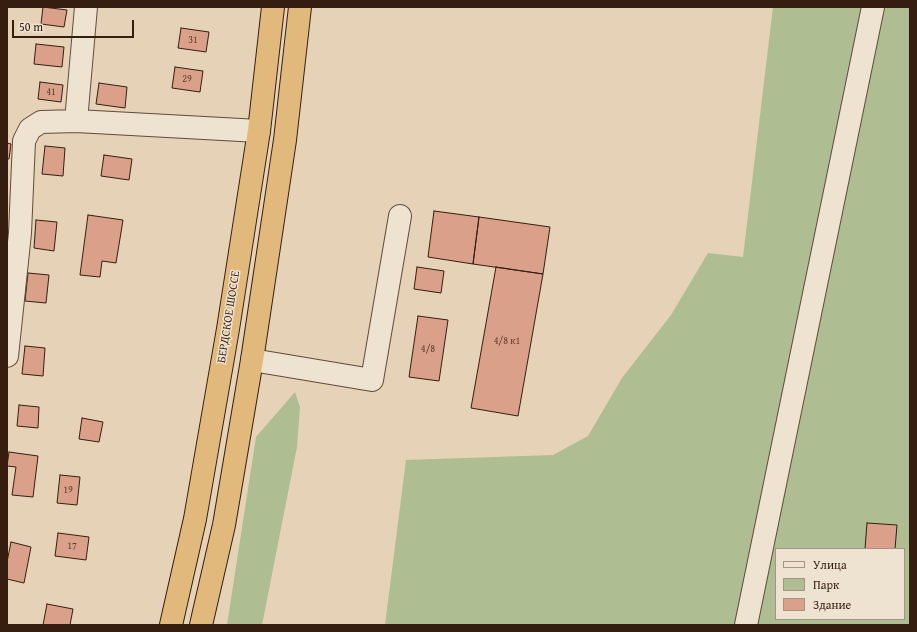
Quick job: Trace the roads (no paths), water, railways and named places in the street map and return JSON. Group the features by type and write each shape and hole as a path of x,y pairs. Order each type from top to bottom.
{"highway":[{"name":"БЕРДСКОЕ ШОССЕ","path":"171,625 195,519 228,329 259,131 273,7"},
{"path":"201,625 224,525 252,360 285,140 300,7"}],"street":[{"path":"76,121 86,7"},
{"path":"746,625 873,7"},
{"path":"7,356 20,233 24,141 30,128 41,122 76,121 259,131"},
{"path":"252,360 372,380 400,216"}]}
